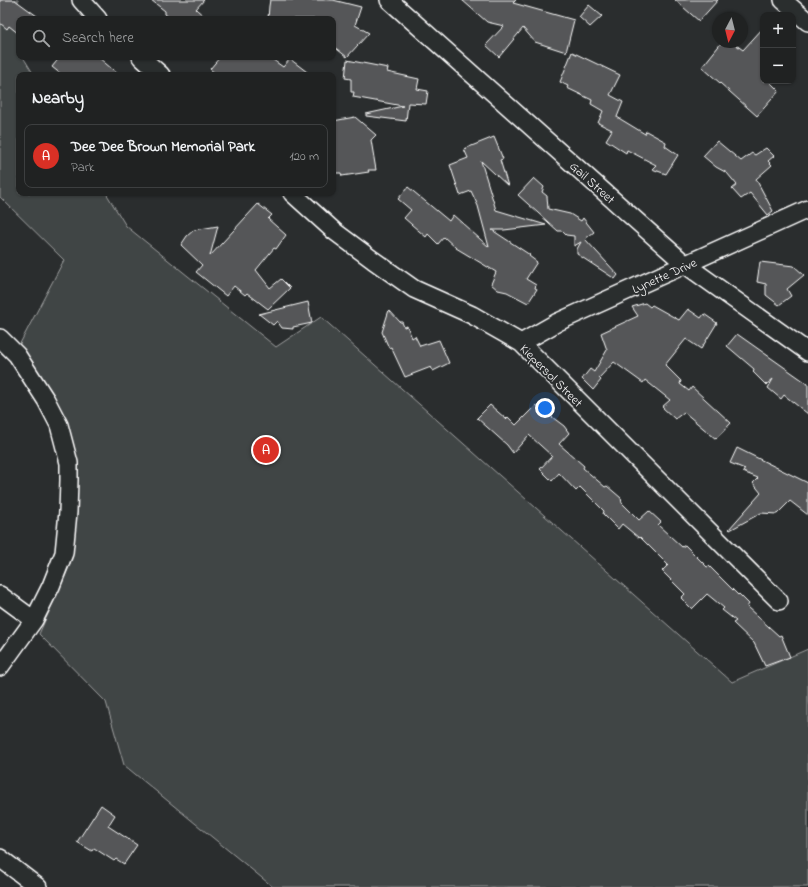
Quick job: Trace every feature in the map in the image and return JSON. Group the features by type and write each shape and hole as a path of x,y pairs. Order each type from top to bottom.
{"street":[{"path":"81,0 95,16"},
{"name":"Gail Street","path":"389,0 686,265 808,352"},
{"path":"783,0 808,22"},
{"path":"144,60 158,72"},
{"name":"Kiepersol Street","path":"295,196 334,231 414,289 472,315 521,343 779,601"},
{"name":"Lynette Drive","path":"521,343 558,322 808,209"},
{"path":"0,338 17,355 46,400 59,425 69,463 68,512 64,553 51,586 34,620 0,667"},
{"path":"0,595 34,620"},
{"path":"0,858 38,887"}],"shaded area":[{"path":"0,0 18,0 18,16 16,16 16,60 25,60 32,72 16,72 16,196 108,196 126,226 276,347 321,317 732,682 808,649 808,887 273,887 124,765 106,702 39,634 70,565 74,484 51,416 15,353 64,260 0,197"}],"building":[{"path":"0,0 15,0 37,16 16,16 16,32 9,26 7,29 0,23"},
{"path":"151,0 204,0 196,9 204,16 167,16 165,14 165,11"},
{"path":"270,0 333,0 361,7 355,25 369,33 347,57 336,48 336,16 268,16"},
{"path":"462,0 516,0 513,3 574,20 566,52 535,42 523,28 499,57 486,45 504,26 487,22"},
{"path":"675,0 718,0 699,21"},
{"path":"589,5 602,16 590,27 579,17"},
{"path":"760,31 760,84 772,84 779,91 757,116 702,67 717,48 740,48 743,50 748,48 748,44"},
{"path":"572,52 620,75 610,95 623,102 617,117 645,134 646,131 666,142 665,146 678,155 666,174 652,169 656,165 627,150 626,153 606,140 612,130 598,123 603,111 591,104 592,100 567,88 568,86 560,82"},
{"path":"58,60 102,60 116,72 58,72 52,67"},
{"path":"218,60 273,60 283,67 289,60 291,60 307,72 214,72 210,69"},
{"path":"347,60 388,68 387,72 419,79 417,89 428,91 426,104 408,103 406,121 366,116 366,114 403,106 353,97 354,92 351,92 351,79 345,78"},
{"path":"355,117 376,135 371,140 376,170 368,170 369,172 342,176 341,173 336,173 336,120"},
{"path":"494,137 503,159 500,160 508,186 481,161 496,210 546,225 492,230 530,255 529,256 537,262 526,279 536,285 535,288 537,289 528,303 507,292 498,290 491,284 496,272 456,248 444,237 438,244 428,234 426,237 404,218 411,210 398,199 408,187 449,221 453,215 489,247 478,206 471,191 460,195 450,165 468,158 464,149"},
{"path":"717,141 741,161 752,153 755,155 766,148 774,156 768,161 772,165 756,179 773,211 768,215 750,193 741,199 732,189 737,185 727,173 716,167 703,156"},
{"path":"534,178 544,187 542,192 547,196 548,209 570,214 581,221 583,218 594,232 585,239 618,275 615,279 577,254 577,249 581,242 574,246 574,236 566,235 562,231 558,231 518,195"},
{"path":"258,204 272,215 268,219 286,235 276,249 274,248 256,270 270,288 281,279 290,288 268,309 247,293 245,295 234,286 226,296 196,272 202,265 181,245 187,236 194,230 218,226 210,256"},
{"path":"760,262 794,266 804,275 787,289 791,296 779,305 766,295 766,284 757,282"},
{"path":"308,302 312,323 293,327 293,329 282,328 277,321 273,325 259,314"},
{"path":"645,303 650,307 652,305 679,320 688,309 701,318 704,314 717,323 701,349 686,339 665,365 681,381 680,384 689,391 692,387 731,423 716,439 684,412 675,419 662,407 670,400 645,380 643,383 614,362 599,378 601,380 593,390 582,379 590,369 594,372 607,350 601,333 638,316 632,307"},
{"path":"389,310 400,322 402,322 404,327 407,326 412,338 415,336 420,346 439,340 449,363 433,371 431,367 405,377 382,332"},
{"path":"737,334 808,384 808,414 784,395 781,399 768,388 773,379 766,385 753,372 754,369 727,346"},
{"path":"490,405 506,419 508,417 516,425 536,405 564,426 569,433 559,444 584,466 583,468 605,487 607,486 621,498 622,503 639,520 649,511 661,522 658,525 682,547 685,545 707,567 709,566 749,604 747,607 779,636 781,635 790,657 765,666 754,643 733,623 736,621 722,610 724,608 707,594 692,609 681,598 685,594 662,571 668,565 640,537 639,538 622,524 618,529 603,514 604,511 580,487 576,491 559,473 552,481 540,469 552,456 529,435 513,453 507,445 477,418"},
{"path":"737,448 808,483 808,515 790,501 777,514 761,513 730,530 729,529 761,493 753,483 758,478 743,472 745,469 730,463"},
{"path":"101,805 115,815 108,826 137,845 124,864 116,859 114,861 94,848 92,851 77,842"}],"place":[{"name":"Dee Dee Brown Memorial Park","path":"266,450"}]}
